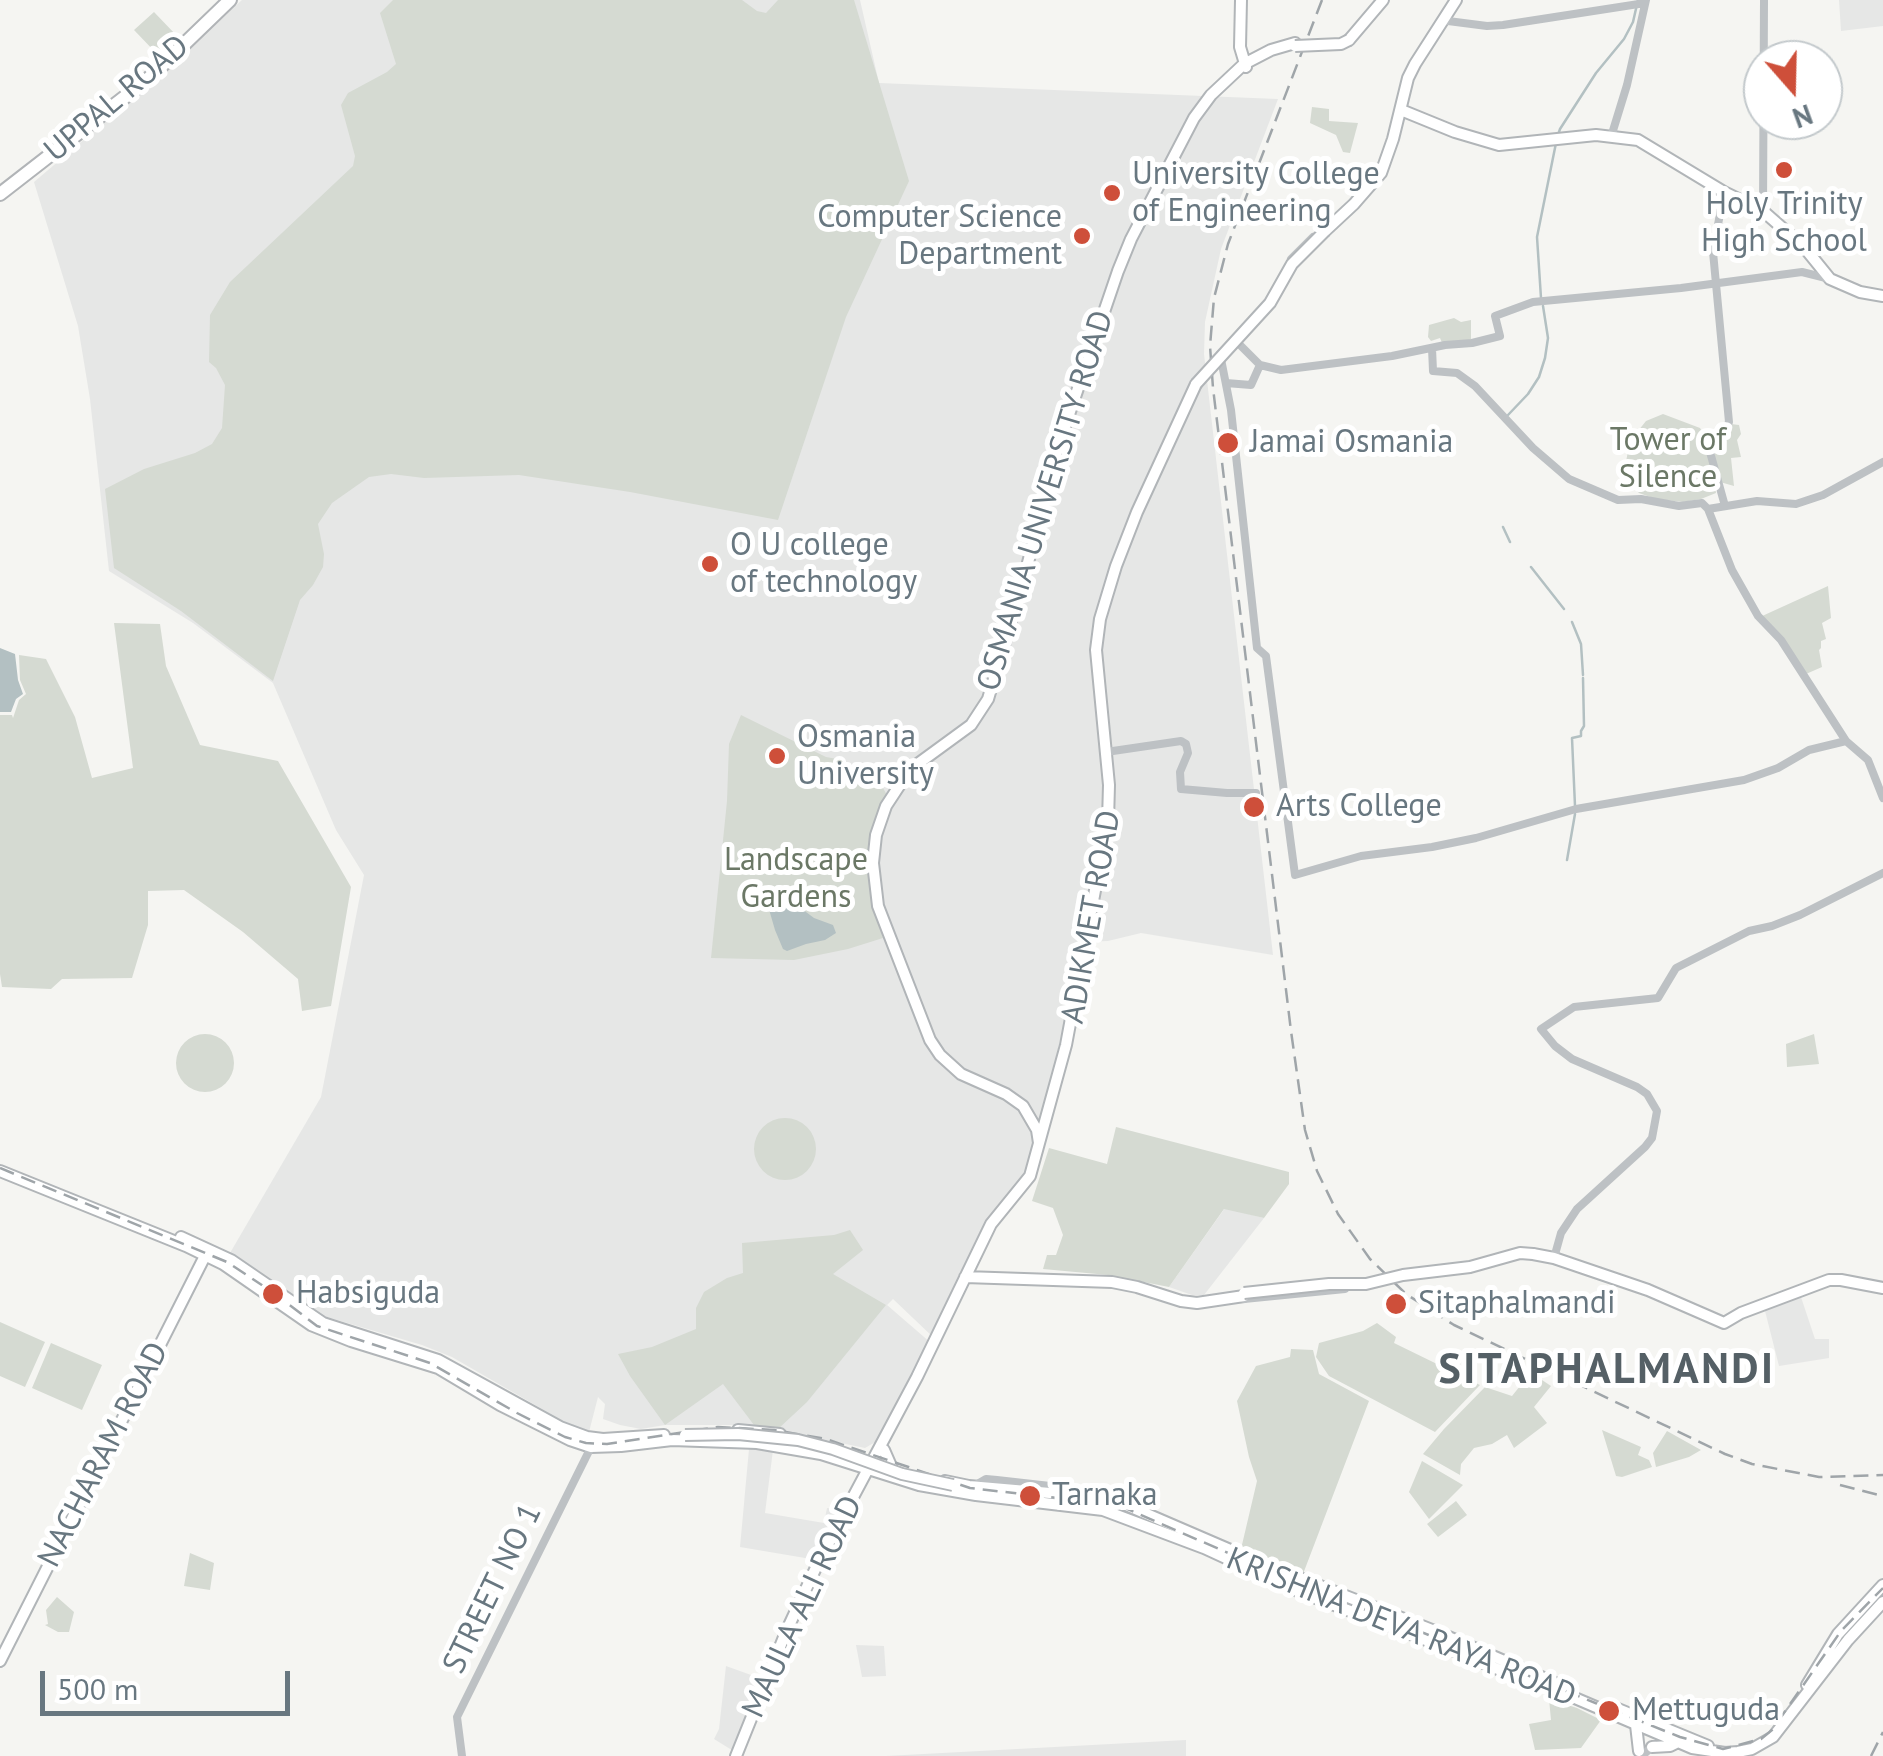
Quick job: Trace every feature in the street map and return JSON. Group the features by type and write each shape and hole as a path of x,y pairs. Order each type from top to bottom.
{"highway":[{"path":"0,191 138,80 222,0"},
{"name":"UPPAL ROAD","path":"0,191 148,79 230,0"}],"main road":[{"path":"1244,0 1244,47 1250,62"},
{"path":"1244,0 1240,47 1250,62"},
{"name":"OSMANIA UNIVERSITY ROAD","path":"1033,1122 1016,1100 961,1074 933,1046 878,906 874,849 880,819 893,792 919,763 971,725 988,698 1060,440 1118,271 1192,124 1250,62 1277,49 1341,44 1381,0"},
{"path":"1413,69 1459,0"},
{"path":"1413,69 1459,0"},
{"name":"ADIKMET ROAD","path":"1040,1150 1070,1045 1112,821 1113,786 1099,650 1110,591 1142,505 1193,390 1270,303 1292,264 1366,192 1380,173 1413,69"},
{"path":"1400,110 1454,132 1505,146 1596,135 1645,144 1763,211 1804,247 1830,278 1860,292 1883,296"},
{"name":"ADIKMET ROAD","path":"1040,1150 1103,859 1108,821 1108,751"},
{"path":"865,1485 889,1471 873,1460 995,1228 1032,1182 1040,1150 1033,1122 1048,1115"},
{"path":"0,1167 262,1280 322,1322 431,1362 564,1438 591,1447 672,1437"},
{"path":"201,1253 210,1264 222,1264 311,1325 350,1341 431,1362"},
{"name":"NACHARAM ROAD","path":"0,1648 201,1253"},
{"name":"NACHARAM ROAD","path":"0,1661 201,1253"},
{"path":"969,1275 1126,1279 1197,1300 1328,1284 1365,1285 1520,1253 1554,1258 1648,1290 1724,1323 1829,1280 1883,1288"},
{"path":"541,1422 610,1440 685,1436 797,1443 833,1451 901,1477 970,1488"},
{"name":"KRISHNA DEVA RAYA ROAD","path":"672,1437 721,1429 769,1432 830,1444 873,1460 918,1485 1096,1497 1132,1507 1160,1525 1255,1566"},
{"name":"MAULA ALI ROAD","path":"753,1722 802,1608 865,1485 873,1460"},
{"name":"MAULA ALI ROAD","path":"739,1756 806,1588 873,1460"},
{"name":"KRISHNA DEVA RAYA ROAD","path":"970,1488 1103,1510 1190,1533 1295,1590 1463,1648 1700,1744 1723,1748 1752,1744 1782,1721 1883,1585"},
{"path":"1865,1612 1883,1598"},
{"name":"KRISHNA DEVA RAYA ROAD","path":"1463,1648 1500,1670 1692,1748 1726,1754 1764,1744 1784,1726 1833,1651"},
{"path":"1636,1724 1639,1754"},
{"path":"1652,1747 1678,1742"}],"street":[{"path":"1763,211 1764,0"},
{"path":"1448,20 1504,25 1641,3 1627,84 1611,137"},
{"path":"1724,192 1713,252 1729,422 1710,452 1725,506"},
{"path":"1327,229 1327,235 1294,268 1272,308 1220,353 1257,648 1266,656 1280,791 1295,876 1361,856 1455,842 1576,809 1761,776 1808,750 1846,741"},
{"path":"1236,341 1260,365 1281,370 1392,356 1500,336 1495,316 1534,302 1802,272 1830,278"},
{"path":"1432,348 1433,371 1457,373 1475,386 1533,448 1569,479 1618,500 1640,499 1679,506 1702,503 1758,616 1781,640 1846,741 1868,760 1883,798"},
{"path":"1226,383 1251,385 1260,365"},
{"path":"1708,509 1757,501 1796,504 1830,492 1883,462"},
{"path":"1108,751 1181,741 1188,752 1180,772 1181,788 1256,793"},
{"path":"1868,760 1883,759"},
{"path":"1554,1258 1561,1233 1577,1209 1646,1147 1652,1138 1656,1111 1637,1087 1572,1059 1541,1029 1574,1007 1658,998 1671,973 1698,956 1749,931 1800,915 1883,873"},
{"path":"1338,1281 1352,1281 1357,1286 1244,1298 1242,1295 1244,1290 1338,1281"},
{"name":"STREET NO 1","path":"462,1756 457,1717 591,1447"},
{"path":"1132,1507 1150,1511 1190,1533"},
{"path":"1639,1754 1652,1747 1659,1734"},
{"path":"1639,1754 1659,1734"}],"shaded area":[{"name":"Osmania University","path":"242,0 860,0 879,83 1278,99 1221,249 1205,322 1204,354 1273,955 1141,933 1083,942 1031,1164 958,1287 934,1338 893,1299 887,1305 931,1343 877,1441 865,1448 754,1425 665,1425 641,1429 620,1425 603,1419 605,1404 598,1397 589,1432 568,1424 452,1357 320,1315 230,1253 321,1097 364,875 336,830 273,683 193,623 109,571 78,326 34,182"},
{"path":"1839,0 1883,0 1883,26 1841,31"},
{"path":"0,648 15,654 23,694 16,699 11,712 0,712"},
{"path":"771,893 786,897 814,918 833,925 836,933 825,940 783,949 766,899"},
{"path":"1225,1208 1264,1218 1204,1295 1169,1287"},
{"path":"1800,1294 1815,1339 1829,1339 1829,1358 1779,1366 1764,1307"},
{"path":"749,1449 773,1450 765,1513 824,1523 827,1508 841,1510 817,1560 740,1547"},
{"path":"856,1645 884,1646 886,1676 862,1677"},
{"path":"726,1666 765,1680 735,1752 714,1739 719,1729"},
{"path":"1186,1740 1186,1756 886,1756"}],"green space":[{"path":"393,0 742,0 766,13 778,0 854,0 909,181 846,317 778,520 519,475 369,477 332,503 318,524 323,567 300,600 273,681 181,611 114,568 105,489 144,469 195,453 212,444 222,428 225,385 209,362 210,315 230,282 353,166 355,156 341,105 348,93 396,64 380,13"},
{"path":"154,12 177,36 157,54 134,30"},
{"path":"1312,107 1329,109 1329,121 1358,123 1350,153 1343,152 1336,135 1310,123"},
{"path":"1454,318 1461,322 1471,320 1471,342 1443,345 1440,338 1431,341 1429,325"},
{"name":"Tower of Silence","path":"1663,414 1700,428 1716,493 1683,502 1656,499 1639,493 1623,477 1630,441 1646,421"},
{"path":"1731,424 1739,425 1741,434 1737,440 1741,457 1731,458 1734,486 1720,482 1713,458"},
{"path":"1828,586 1831,618 1822,623 1826,639 1821,641 1819,650 1822,667 1806,674 1760,617"},
{"path":"114,623 160,624 166,666 200,745 278,761 351,887 331,1006 302,1011 298,979 243,932 184,890 148,891 148,925 132,978 62,979 51,989 2,987 0,715 13,718 19,700 26,694 20,680 19,655 46,659 75,717 92,778 133,768"},
{"name":"Landscape Gardens","path":"741,715 826,757 843,760 883,788 888,797 871,832 869,866 874,910 883,938 794,960 711,958 729,744"},
{"path":"205,1034 225,1043 234,1063 225,1083 205,1092 185,1083 176,1063 185,1043"},
{"path":"1814,1034 1819,1064 1787,1067 1786,1044"},
{"path":"785,1118 807,1127 816,1149 807,1171 785,1180 763,1171 754,1149 763,1127"},
{"path":"1116,1127 1289,1172 1289,1184 1264,1218 1224,1209 1169,1287 1108,1275 1043,1269 1047,1255 1056,1255 1063,1235 1053,1208 1032,1201 1049,1148 1107,1164"},
{"path":"850,1230 863,1250 833,1274 886,1305 807,1402 778,1429 754,1425 723,1384 665,1425 618,1354 652,1347 696,1329 696,1308 704,1292 743,1273 742,1243 834,1235"},
{"path":"0,1322 45,1342 25,1387 0,1376"},
{"path":"1377,1323 1396,1337 1394,1343 1480,1385 1435,1432 1329,1376 1316,1357 1319,1343"},
{"path":"51,1343 102,1365 82,1410 32,1388"},
{"path":"1291,1349 1313,1350 1319,1374 1369,1401 1303,1574 1241,1549 1257,1481 1237,1401 1256,1366 1290,1357"},
{"path":"1528,1376 1551,1386 1534,1407 1547,1423 1514,1448 1507,1435 1474,1448 1461,1464 1460,1475 1423,1454 1485,1387 1512,1396"},
{"path":"1602,1430 1641,1447 1638,1455 1649,1460 1652,1467 1616,1476"},
{"path":"1667,1431 1701,1450 1656,1467 1653,1453"},
{"path":"1422,1461 1463,1485 1429,1519 1409,1492"},
{"path":"1456,1501 1467,1515 1438,1537 1427,1524"},
{"path":"190,1553 214,1563 210,1590 184,1586"},
{"path":"57,1597 74,1612 69,1632 58,1632 45,1625 46,1610"},
{"path":"1549,1699 1601,1720 1581,1748 1535,1750 1529,1724 1551,1720"}],"waterway":[{"path":"1558,135 1596,73 1624,39 1638,0"},
{"path":"1541,298 1537,237 1556,143"},
{"path":"1508,415 1539,377 1548,338 1543,306"},
{"path":"1503,527 1510,542"},
{"path":"1531,567 1564,609"},
{"path":"1572,622 1581,644 1583,675"},
{"path":"1575,806 1572,738 1581,736 1584,726 1583,678"},
{"path":"1567,860 1575,814"}],"railway":[{"path":"1322,0 1228,244 1214,298 1210,346 1291,1031 1305,1130 1317,1171 1338,1214 1370,1259 1406,1294 1454,1325 1752,1464 1819,1477 1883,1475"},
{"path":"0,1168 227,1262 317,1326 430,1363 565,1437 607,1444 718,1427 774,1430 826,1439 970,1488 1118,1505 1610,1709 1680,1737 1723,1749 1761,1739 1772,1730 1841,1631 1883,1588"},
{"path":"1840,1485 1883,1496"},
{"path":"1871,1756 1883,1732"}],"place":[{"name":"Holy Trinity High School","path":"1784,170"},
{"name":"University College of Engineering","path":"1112,193"},
{"name":"Computer Science Department","path":"1082,236"},
{"name":"Jamai Osmania","path":"1228,443"},
{"name":"O U college of technology","path":"710,564"},
{"name":"Osmania University","path":"777,756"},
{"name":"Arts College","path":"1254,807"},
{"name":"Habsiguda","path":"273,1294"},
{"name":"Sitaphalmandi","path":"1396,1304"},
{"name":"Tarnaka","path":"1030,1496"},
{"name":"Mettuguda","path":"1609,1711"}],"district":[{"name":"SITAPHALMANDI","path":"1607,1371"}]}
